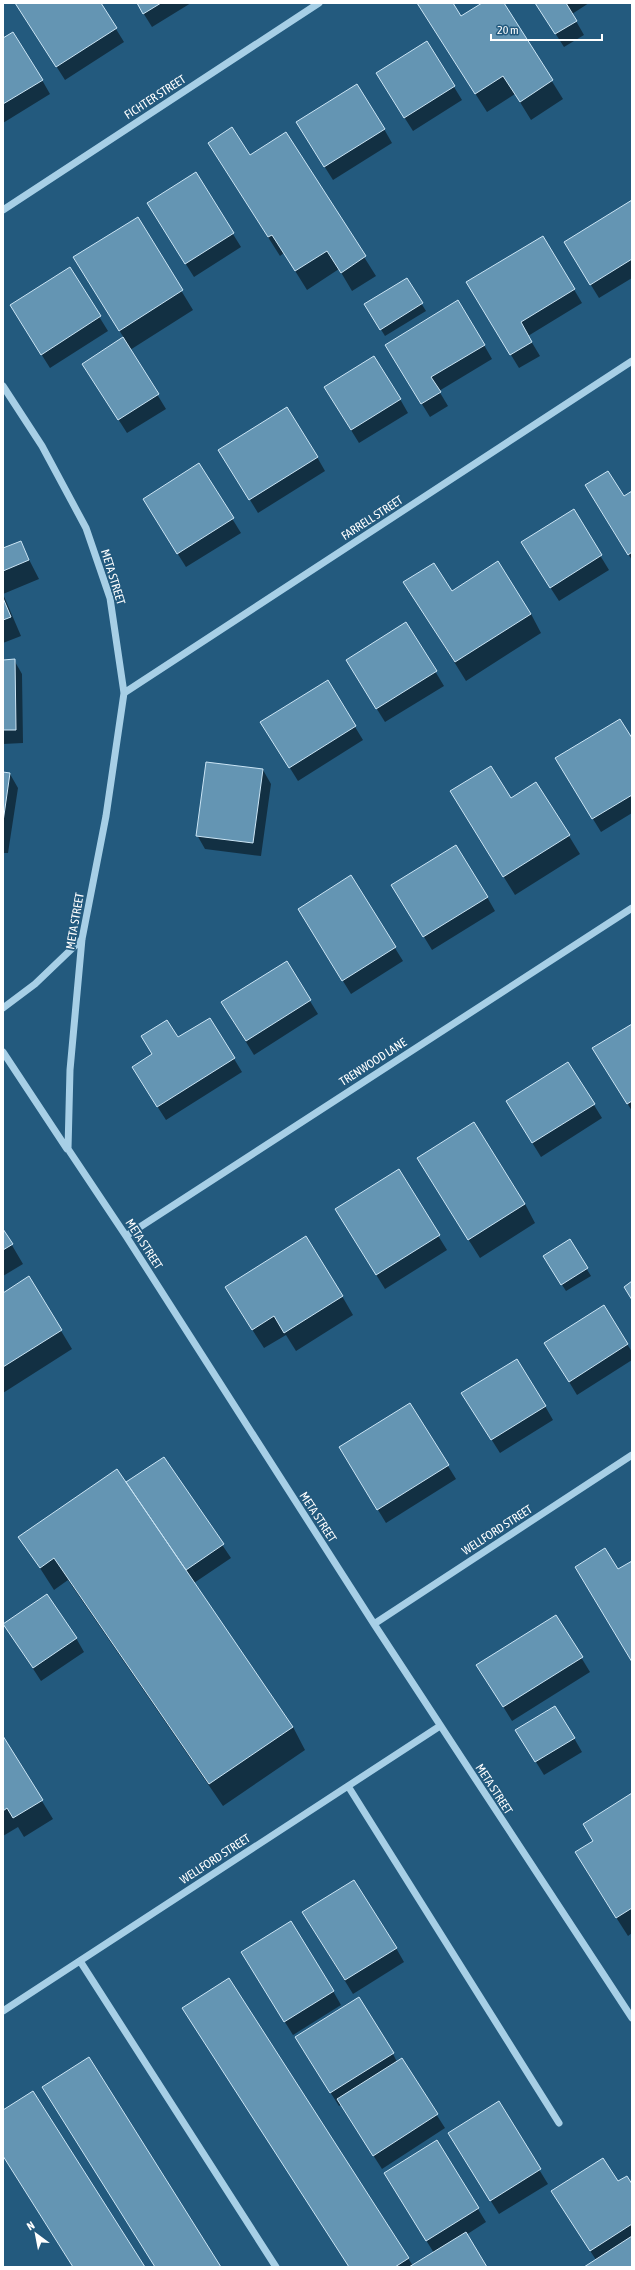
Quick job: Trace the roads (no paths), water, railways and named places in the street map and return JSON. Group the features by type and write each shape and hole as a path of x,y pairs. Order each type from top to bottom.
{"street":[{"name":"FICHTER STREET","path":"3,210 319,3"},
{"name":"FARRELL STREET","path":"124,693 632,361"},
{"name":"META STREET","path":"3,386 42,446 86,528 110,598 124,693 106,816 82,940 71,1055 68,1149 126,1236 440,1726 632,2018"},
{"name":"TRENWOOD LANE","path":"126,1236 632,908"},
{"path":"3,1008 35,984 82,940"},
{"path":"3,1052 68,1149"},
{"name":"WELLFORD STREET","path":"374,1624 632,1455"},
{"name":"WELLFORD STREET","path":"3,2011 440,1726"},
{"path":"348,1786 559,2123"},
{"path":"80,1961 276,2267"}]}
